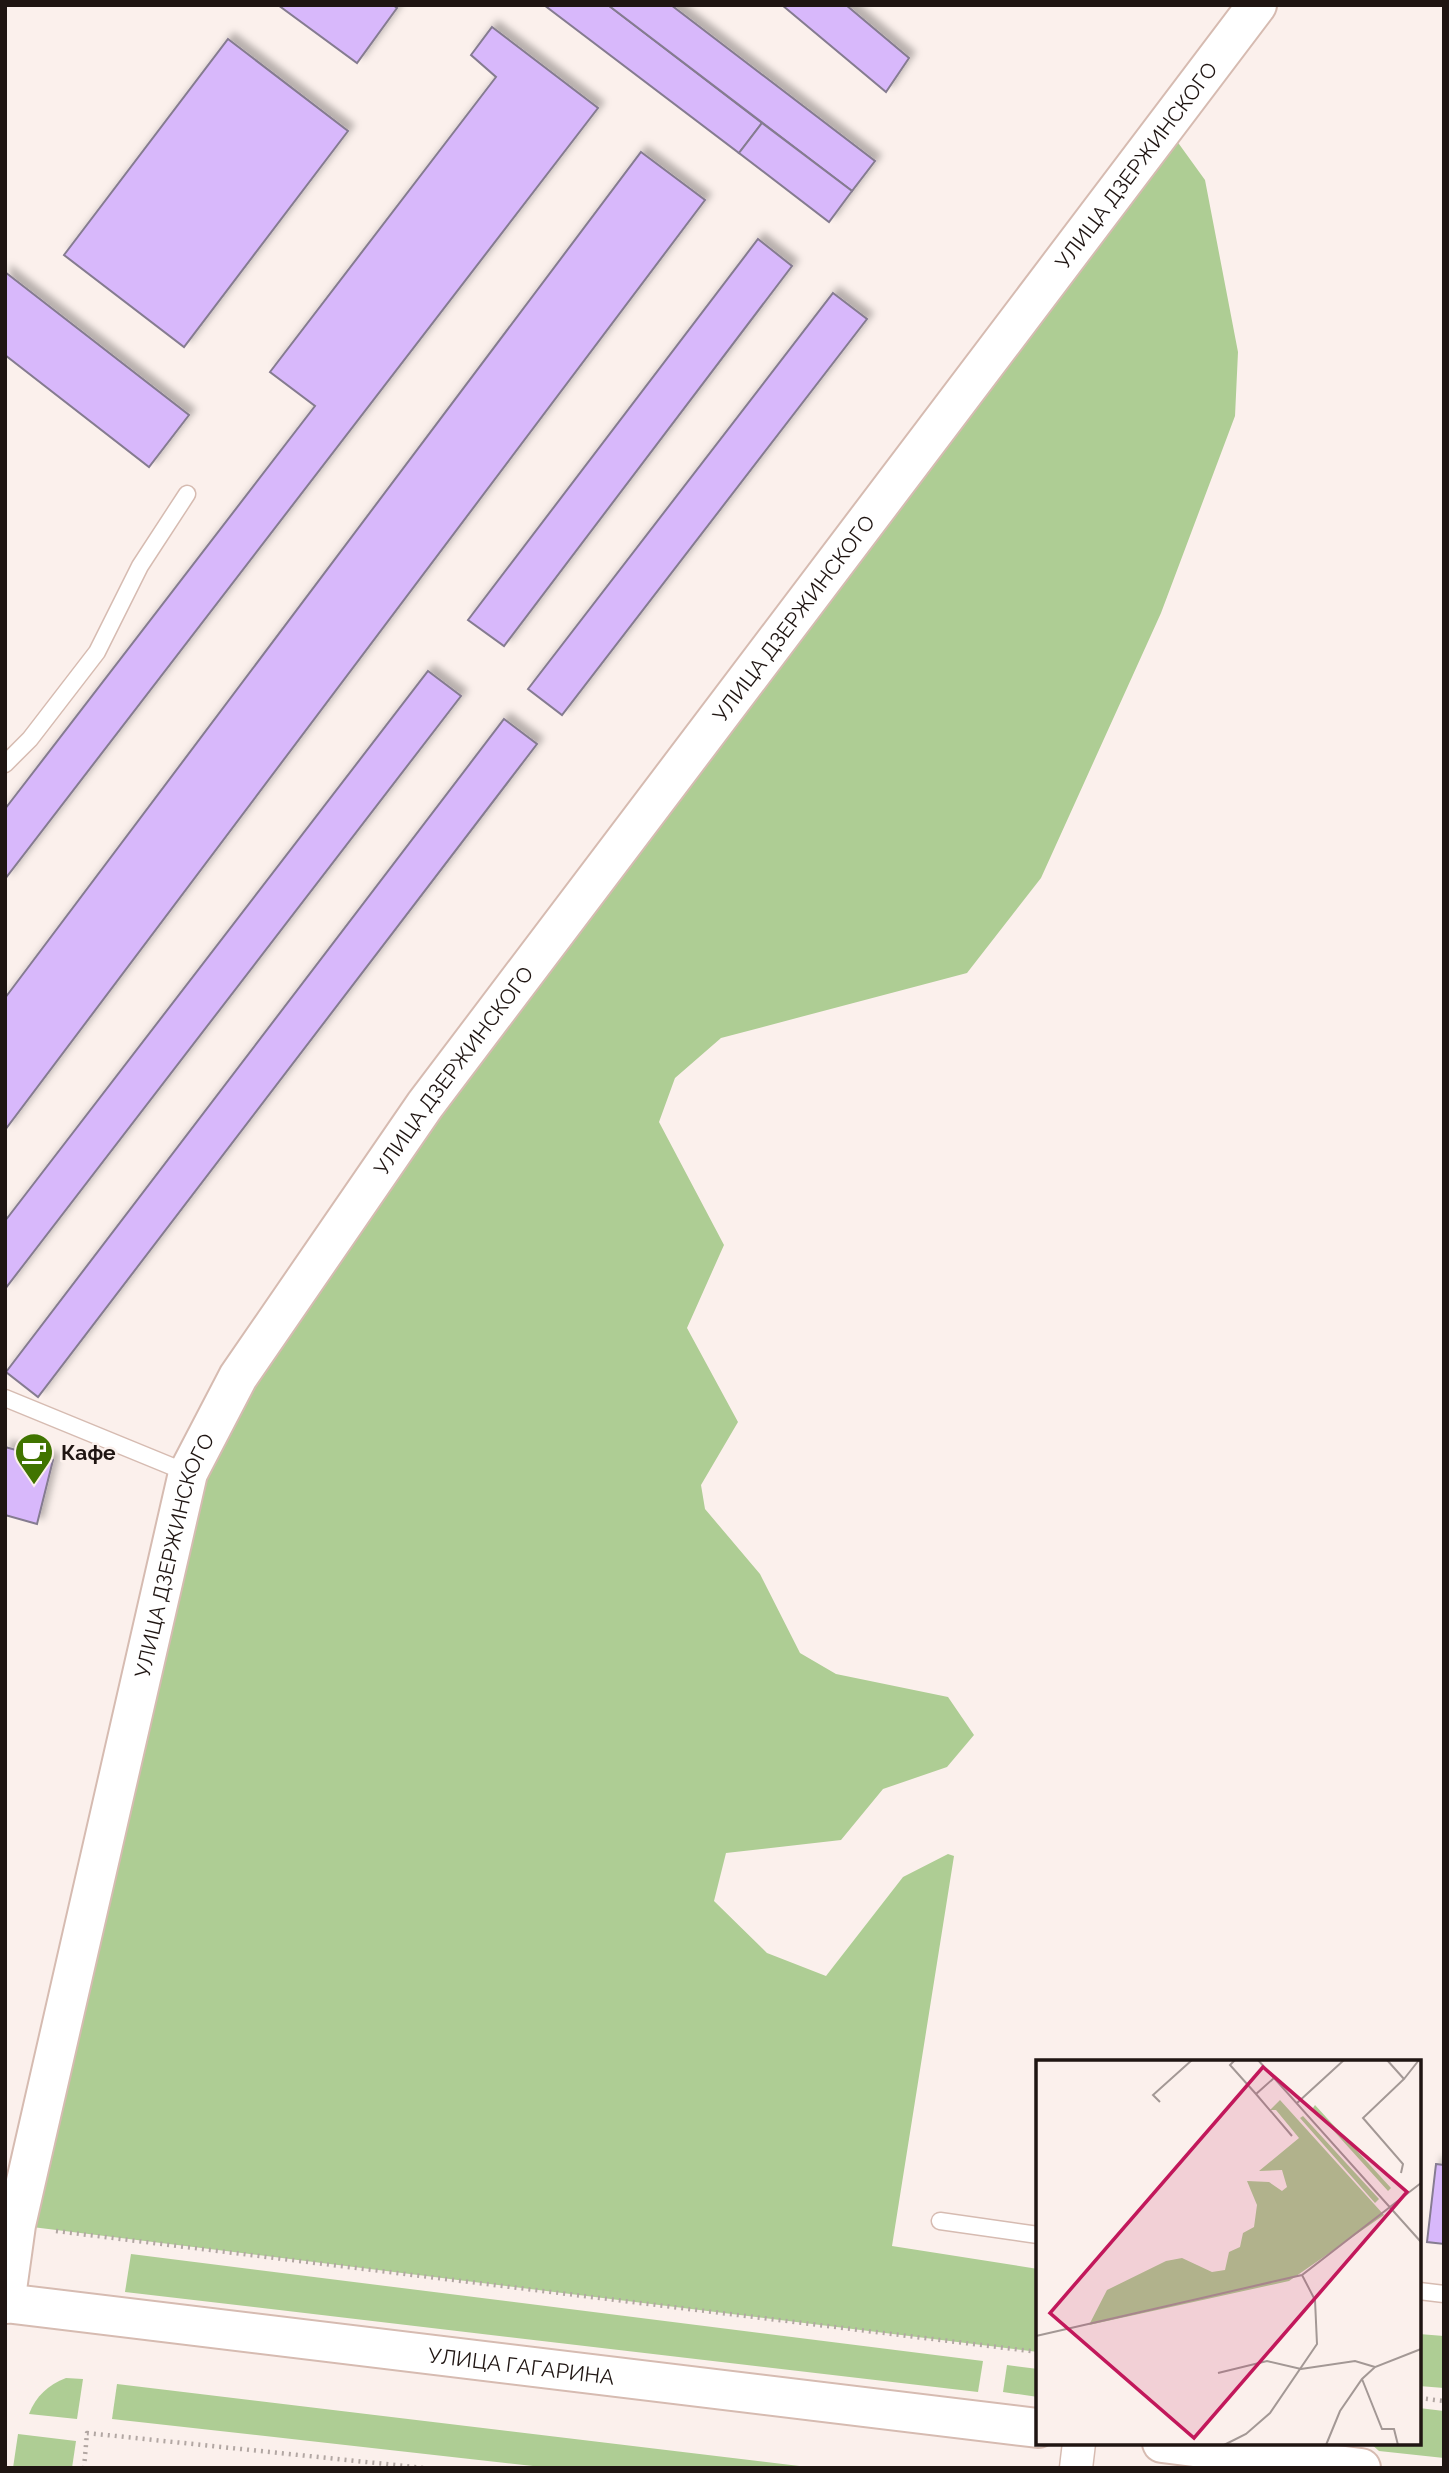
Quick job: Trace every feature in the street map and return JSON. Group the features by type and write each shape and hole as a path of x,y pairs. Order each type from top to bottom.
{"main road":[{"name":"УЛИЦА ДЗЕРЖИНСКОГО","path":"5,2303 16,2225 188,1473 238,1377 425,1105 1257,5"},
{"name":"УЛИЦА ГАГАРИНА","path":"5,2303 1036,2428"},
{"path":"1181,2445 1344,2462"}],"street":[{"path":"1076,2468 1079,2445"}],"lane":[{"path":"5,764 30,740 97,652 140,566 187,494"},
{"path":"5,1398 188,1473"},
{"path":"940,2221 1036,2235"},
{"path":"1421,2291 1444,2294"}],"path":[{"path":"44,2229 1036,2352"},
{"path":"1421,2398 1444,2401"},
{"path":"83,2468 88,2433 424,2468"}],"green space":[{"path":"1166,126 1205,180 1238,352 1235,416 1161,613 1041,878 967,973 721,1038 675,1078 659,1122 724,1245 687,1328 738,1422 701,1485 705,1509 760,1574 800,1653 836,1674 948,1697 974,1735 947,1767 883,1789 841,1840 726,1853 714,1901 767,1953 826,1976 903,1877 948,1854 954,1856 892,2246 1036,2269 1036,2352 16,2225 188,1473 238,1377"},
{"path":"131,2254 983,2361 978,2392 125,2292"},
{"path":"1421,2334 1444,2336 1444,2388 1421,2386"},
{"path":"1007,2365 1036,2369 1036,2397 1003,2392"},
{"path":"66,2378 83,2379 77,2419 29,2414 43,2392"},
{"path":"117,2384 816,2468 551,2468 112,2419"},
{"path":"1421,2408 1444,2411 1444,2458 1379,2451 1372,2445 1421,2445"},
{"path":"18,2434 76,2441 72,2468 13,2468"}],"building":[{"path":"278,5 393,5 397,8 357,63"},
{"path":"544,5 608,5 762,123 739,153"},
{"path":"608,5 671,5 875,161 852,191"},
{"path":"782,5 846,5 909,58 886,92"},
{"path":"492,27 598,108 5,879 5,809 315,406 270,372 496,77 471,55"},
{"path":"228,39 348,131 184,347 64,255"},
{"path":"762,123 852,191 829,222 739,153"},
{"path":"641,152 705,200 5,1130 5,998"},
{"path":"758,239 792,266 504,646 468,620"},
{"path":"5,272 189,415 149,467 5,355"},
{"path":"833,293 867,319 562,715 528,689"},
{"path":"428,671 461,696 5,1289 5,1221"},
{"path":"504,719 537,744 38,1397 6,1372"},
{"path":"5,1447 53,1460 37,1524 5,1515"},
{"path":"1436,2164 1444,2165 1444,2244 1427,2242"}],"place":[{"name":"Кафе","path":"34,1486"}]}
